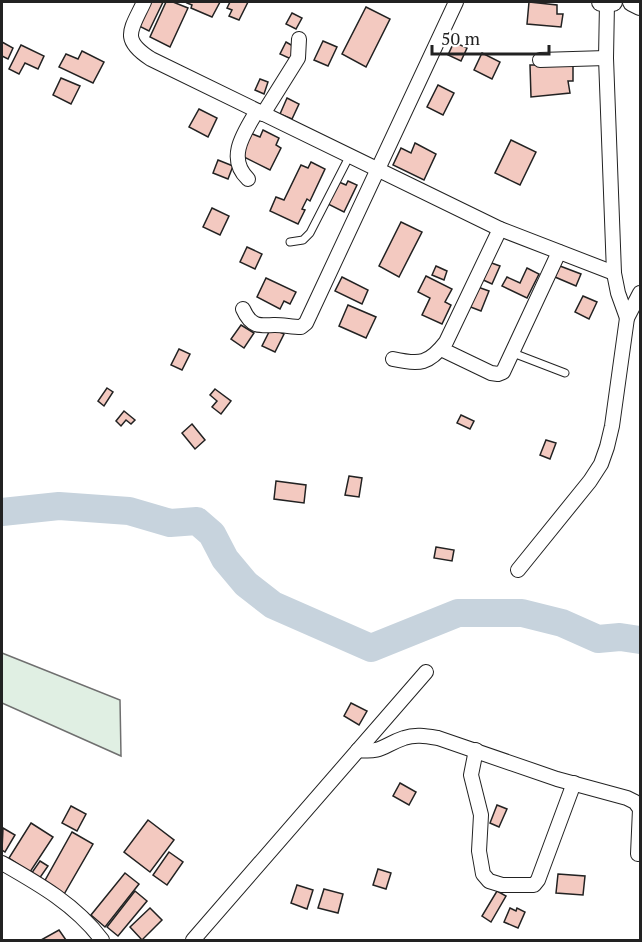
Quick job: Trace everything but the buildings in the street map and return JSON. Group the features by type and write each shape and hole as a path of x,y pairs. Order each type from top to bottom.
{"street":[{"path":"144,2 131,32 133,45 151,59 500,229 614,273"},
{"path":"243,309 246,317 260,327 278,325 301,327 306,322 456,2"},
{"path":"607,2 606,58 614,273 627,318"},
{"path":"632,2 640,6"},
{"path":"248,179 237,165 236,153 298,58 299,39"},
{"path":"540,60 606,58"},
{"path":"393,359 414,364 436,355 441,349 500,229"},
{"path":"441,349 491,373 503,372 559,252"},
{"path":"518,570 590,481 601,464 608,447 612,426 627,318 640,297"},
{"path":"193,940 426,672"},
{"path":"358,750 373,752 404,737 420,735 438,738 627,798 635,802 640,809 638,854"},
{"path":"476,750 471,775 481,815 479,851 483,874 489,881 518,886 534,885 538,880 574,783"},
{"path":"2,863 50,891 90,924 102,940"}],"lane":[{"path":"290,242 303,240 310,232 349,157"},
{"path":"513,353 565,373"}],"green space":[{"path":"2,653 120,700 121,756 2,703"}],"waterway":[{"path":"2,512 59,506 129,511 170,523 197,521 212,534 225,559 246,584 273,605 371,648 458,613 522,613 562,623 598,639 620,637 640,640"}]}
